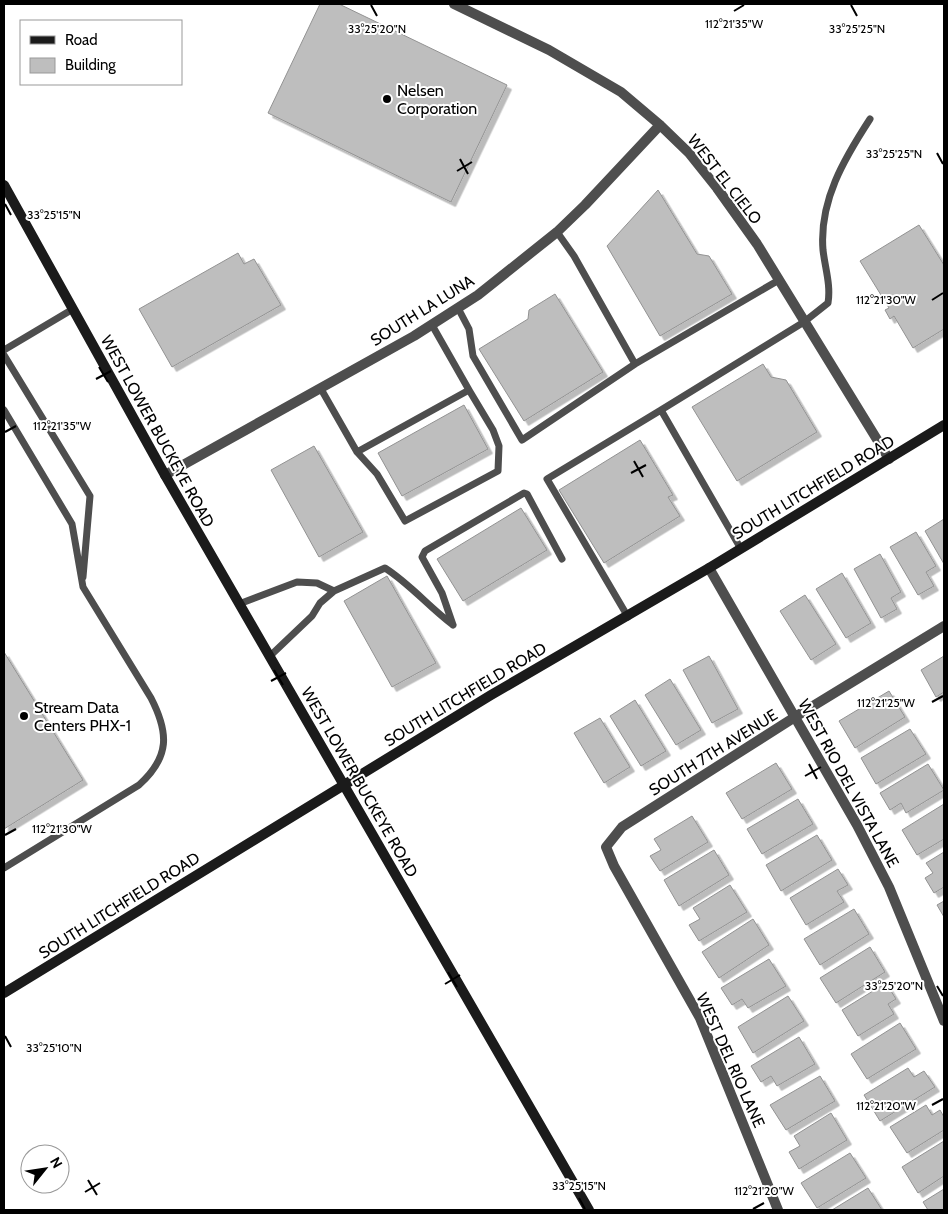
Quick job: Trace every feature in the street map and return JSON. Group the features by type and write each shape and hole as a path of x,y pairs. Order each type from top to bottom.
{"main road":[{"name":"WEST LOWER BUCKEYE ROAD","path":"4,185 165,475 589,1210"},
{"name":"SOUTH LITCHFIELD ROAD","path":"4,993 491,695 628,617 944,424"}],"street":[{"name":"WEST EL CIELO","path":"454,4 549,50 621,92 689,153 757,244 889,459"},
{"name":"SOUTH LA LUNA","path":"165,475 321,389 432,325 478,295 557,232 660,125"},
{"name":"WEST RIO DEL VISTA LANE","path":"709,568 858,825 889,888 944,1022"},
{"name":"SOUTH 7TH AVENUE","path":"606,847 622,827 795,717 944,626"},
{"name":"WEST DEL RIO LANE","path":"606,847 614,866 700,1018 778,1210"}],"lane":[{"path":"628,617 547,480 804,322 828,303 830,290 823,249 824,222 828,196 853,145 870,119"},
{"path":"557,232 574,256 635,364"},
{"path":"458,308 469,329 473,356 522,440 635,364 779,280"},
{"path":"4,350 73,309"},
{"path":"321,389 356,452 377,474 405,521 498,471 499,446 493,430 432,325"},
{"path":"4,355 90,496 83,587"},
{"path":"356,452 469,390"},
{"path":"4,410 72,524 83,587 159,713 164,741 158,764 150,776 139,785 4,868"},
{"path":"661,410 741,549"},
{"path":"270,656 312,616 320,603 334,591 385,568 397,576 435,612 453,625 442,592 422,557 423,554 524,493 527,494 562,559"},
{"path":"239,604 297,582 317,583 334,591"}],"building":[{"name":"Nelsen Corporation","path":"320,4 339,4 507,85 451,202 268,113"},
{"path":"658,190 697,254 709,256 732,294 660,336 607,246"},
{"path":"919,225 944,265 944,329 913,348 894,316 890,319 885,310 889,308 860,261"},
{"path":"238,253 244,264 254,259 281,305 172,367 139,309"},
{"path":"555,294 603,372 524,421 479,349 528,319 529,310"},
{"path":"763,364 771,377 786,380 817,432 737,481 692,407"},
{"path":"464,405 488,449 402,496 378,453"},
{"path":"640,440 673,495 668,497 680,516 604,563 559,490"},
{"path":"314,446 363,532 319,557 271,470"},
{"path":"521,508 547,550 463,601 437,559"},
{"path":"944,519 944,564 925,531"},
{"path":"916,532 936,566 926,572 934,586 918,595 890,547"},
{"path":"880,554 901,592 891,598 897,609 881,618 854,569"},
{"path":"842,573 871,623 846,638 816,589"},
{"path":"387,576 436,663 392,687 344,601"},
{"path":"805,595 836,644 811,660 780,611"},
{"name":"Stream Data Centers PHX-1","path":"4,652 83,780 4,829"},
{"path":"709,656 738,709 712,723 683,670"},
{"path":"944,656 944,692 936,697 921,670"},
{"path":"670,679 701,730 676,745 645,695"},
{"path":"889,691 905,717 855,748 839,721"},
{"path":"635,700 666,751 641,766 610,716"},
{"path":"600,718 630,767 604,783 574,733"},
{"path":"910,729 926,754 876,784 861,758"},
{"path":"776,763 792,789 742,819 726,793"},
{"path":"928,764 944,790 906,813 901,803 890,810 880,793"},
{"path":"798,799 813,824 762,854 747,829"},
{"path":"944,804 944,839 917,855 902,830"},
{"path":"692,816 708,842 660,871 650,856 661,850 654,839"},
{"path":"817,835 832,860 781,891 766,865"},
{"path":"714,850 729,875 679,906 664,880"},
{"path":"944,852 944,887 934,893 925,878 933,873 926,863"},
{"path":"838,869 848,885 837,891 844,902 806,925 790,898"},
{"path":"730,885 747,912 699,941 689,925 700,919 693,908"},
{"path":"944,901 944,917 937,905"},
{"path":"854,909 869,934 820,965 804,939"},
{"path":"753,919 769,945 719,978 702,952"},
{"path":"870,947 885,972 836,1003 820,978"},
{"path":"769,959 786,986 748,1008 742,999 732,1005 721,988"},
{"path":"886,983 896,999 888,1004 894,1014 858,1036 842,1010"},
{"path":"788,996 804,1021 753,1053 738,1027"},
{"path":"900,1023 916,1049 867,1079 851,1054"},
{"path":"799,1037 815,1064 777,1086 771,1076 761,1082 751,1066"},
{"path":"908,1068 914,1077 924,1071 935,1087 880,1121 864,1095"},
{"path":"820,1076 835,1101 786,1130 770,1105"},
{"path":"926,1105 932,1115 940,1110 944,1117 944,1130 907,1153 890,1127"},
{"path":"831,1113 847,1140 799,1169 789,1152 800,1146 794,1136"},
{"path":"944,1141 944,1176 918,1193 902,1167"},
{"path":"850,1153 866,1178 817,1208 801,1183"},
{"path":"868,1188 882,1210 832,1210"},
{"path":"944,1189 944,1210 928,1210 923,1202"}],"place":[{"name":"Nelsen Corporation","path":"387,99"},
{"name":"Stream Data Centers PHX-1","path":"24,716"}]}
